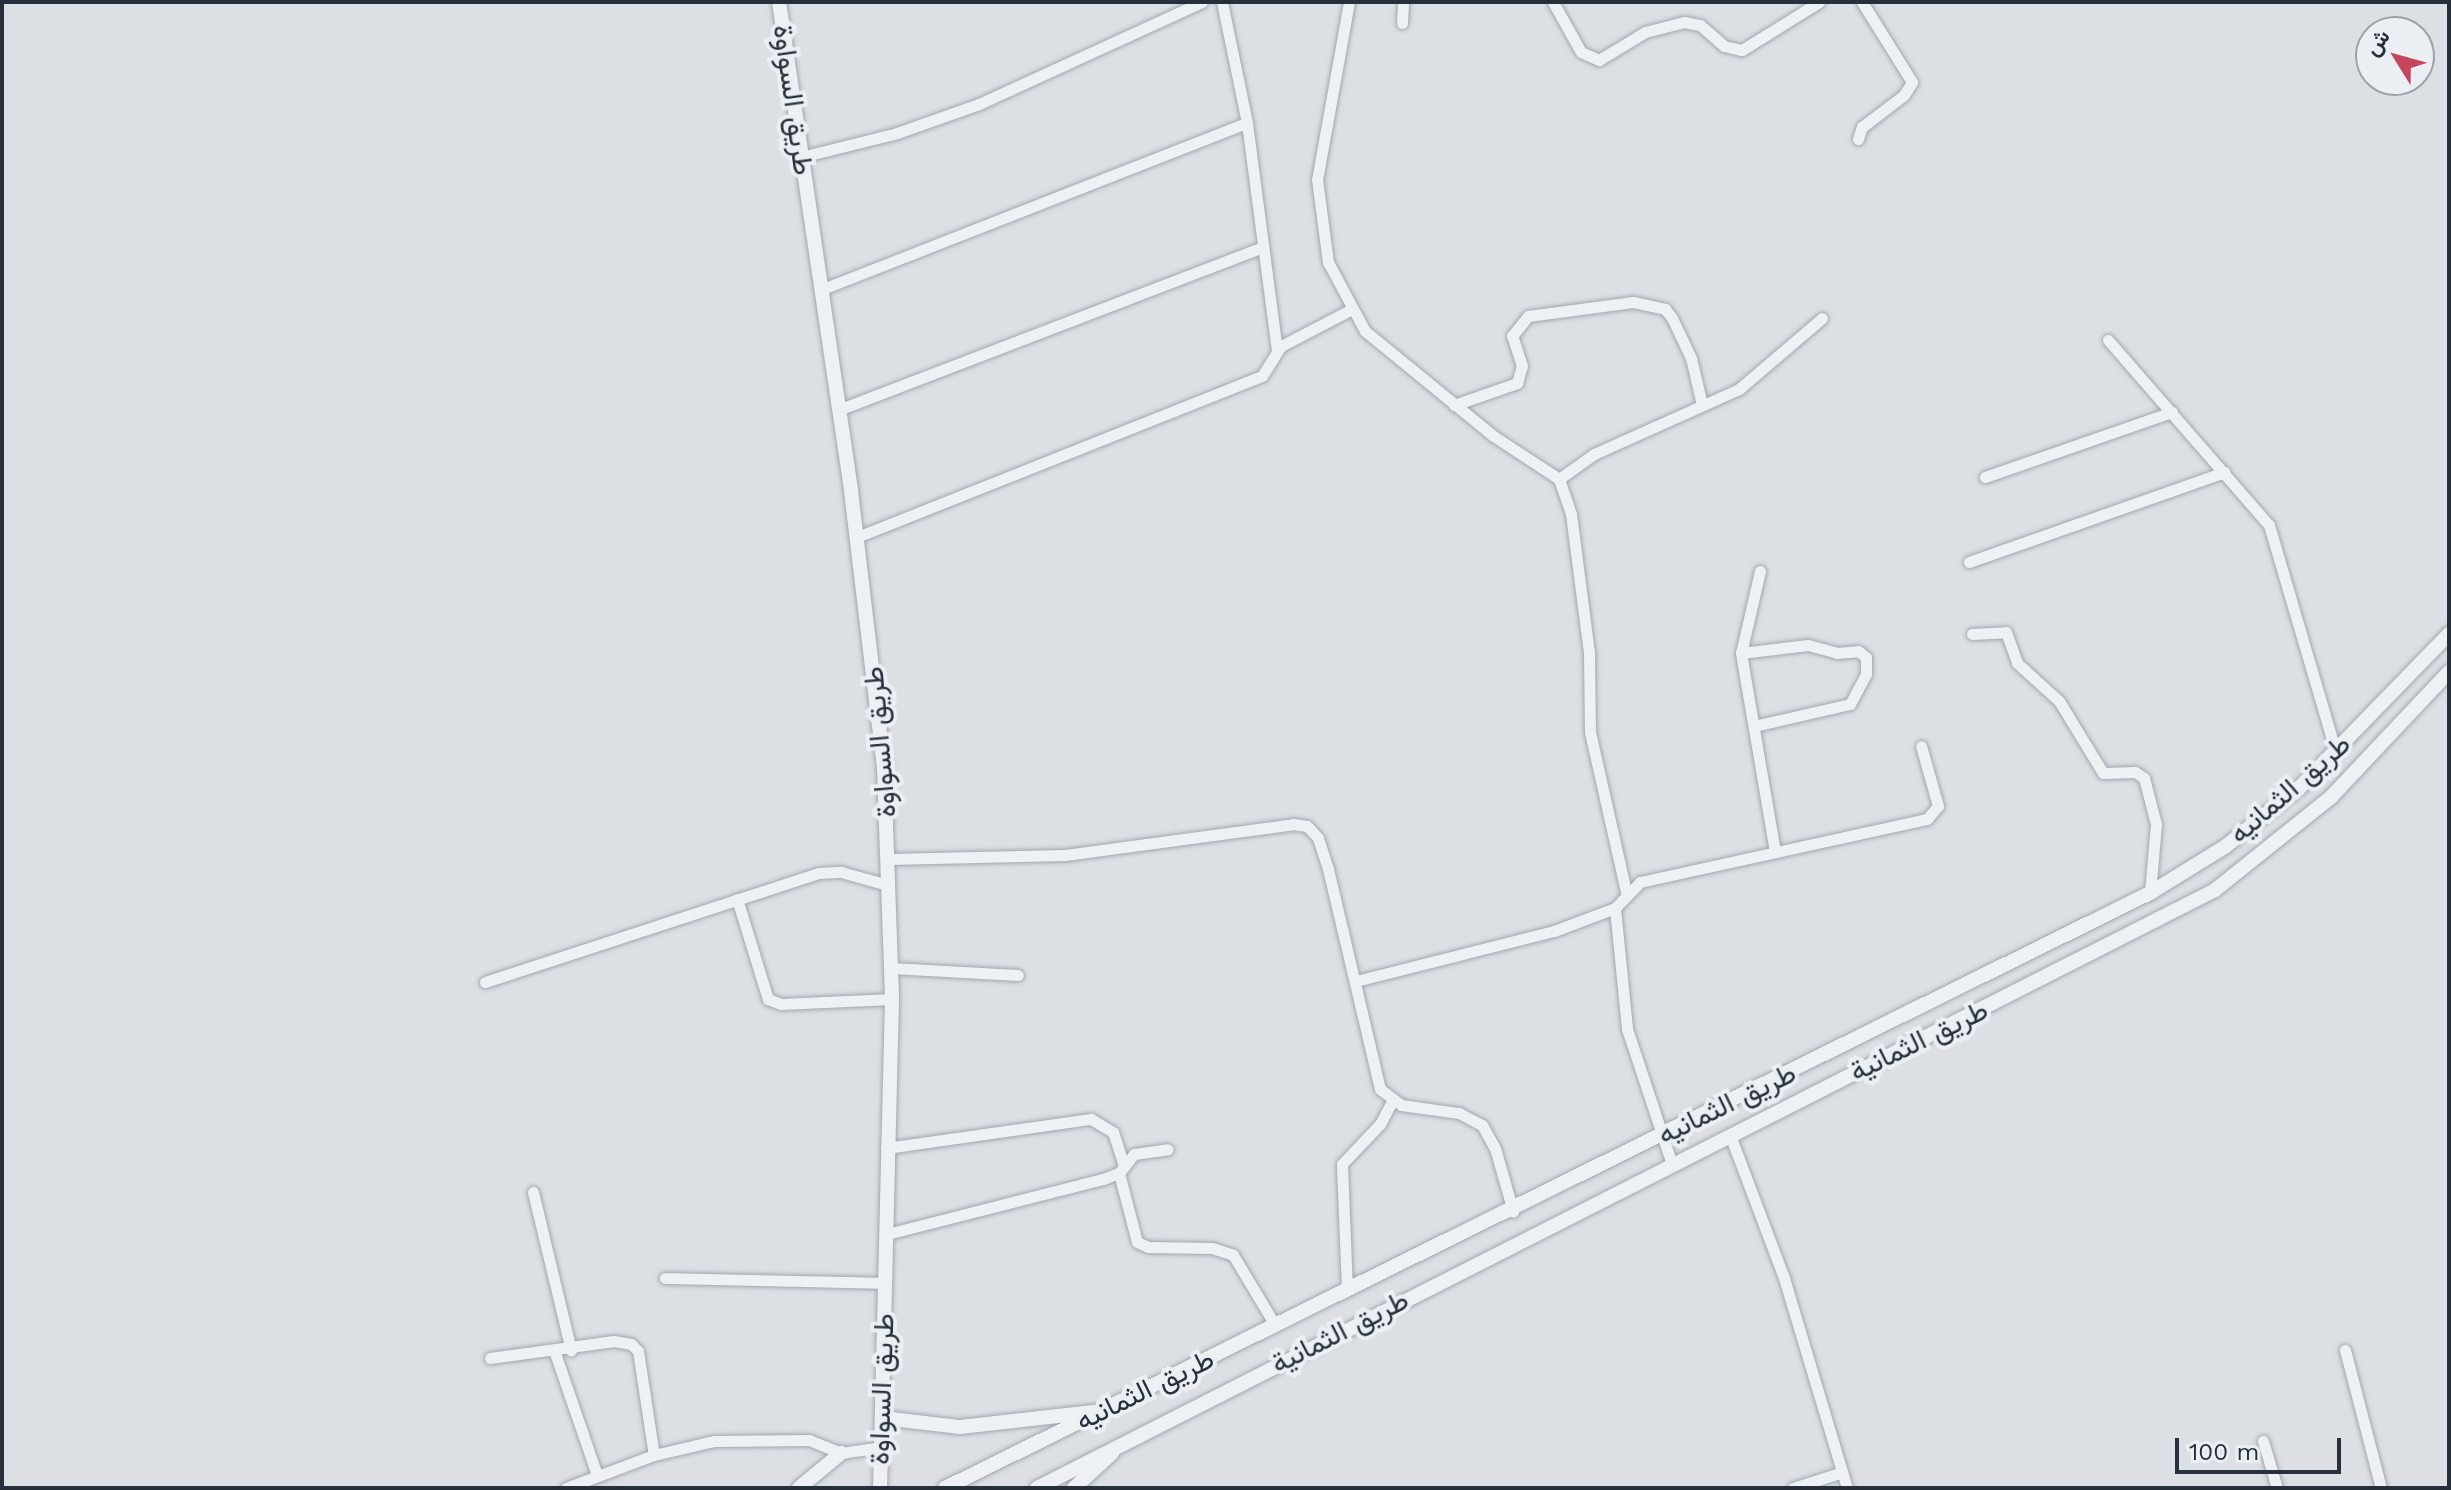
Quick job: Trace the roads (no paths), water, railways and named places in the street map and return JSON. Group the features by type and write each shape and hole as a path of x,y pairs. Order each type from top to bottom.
{"street":[{"name":"طريق السواوة","path":"779,2 857,537 882,733 892,999 880,1488"},
{"path":"801,157 897,133 979,104 1202,2"},
{"path":"1222,2 1247,123 1277,351"},
{"path":"1349,2 1317,179 1322,241 1350,310 1365,331 1454,405 1559,479 1571,514 1589,652 1590,732 1626,892"},
{"path":"1402,23 1403,2"},
{"path":"1553,2 1581,52 1599,60 1645,32 1684,22 1700,25 1724,46 1742,50 1819,2"},
{"path":"1858,139 1862,127 1904,95 1912,82 1862,2"},
{"path":"820,290 1247,123"},
{"path":"838,410 1262,247"},
{"path":"1454,405 1517,383 1522,366 1512,336 1528,316 1633,302 1665,309 1672,318 1698,377 1702,405"},
{"path":"857,537 1255,379 1268,370 1277,351 1291,339 1350,310"},
{"path":"1559,479 1594,454 1751,380 1822,318"},
{"path":"2108,340 2225,472 2273,535 2336,753"},
{"path":"1985,477 2172,412"},
{"path":"1969,562 2225,472"},
{"path":"1760,571 1741,653 1775,852"},
{"path":"1972,634 2006,632 2017,663 2059,701 2103,773 2135,772 2144,778 2156,824 2150,893"},
{"name":"طريق الثمانيه","path":"945,1488 1513,1211 2150,893 2226,846 2336,753 2449,634"},
{"path":"1741,653 1808,645 1837,653 1858,651 1866,657 1866,674 1850,704 1754,726"},
{"name":"طريق الثمانية","path":"1037,1488 2215,890 2321,807 2449,672"},
{"path":"1356,981 1507,946 1615,908 1626,892 1640,882 1927,819 1938,806 1921,746"},
{"path":"888,859 1065,855 1302,824 1313,831 1323,851 1380,1089 1392,1101 1459,1113 1482,1125 1495,1148 1513,1211"},
{"path":"485,982 737,899 831,872 888,885"},
{"path":"737,899 768,999 781,1004 892,999"},
{"path":"1615,908 1627,1029 1672,1164"},
{"path":"891,968 1018,975"},
{"path":"1347,1290 1342,1164 1380,1124 1392,1101"},
{"path":"886,1148 1091,1119 1113,1132 1137,1242 1148,1247 1212,1248 1233,1255 1275,1325"},
{"path":"1730,1135 1784,1278 1847,1488"},
{"path":"887,1234 1122,1170 1134,1154 1168,1149"},
{"path":"533,1192 571,1350"},
{"path":"665,1278 885,1283"},
{"path":"490,1358 555,1353 614,1341 635,1347 654,1455"},
{"path":"2345,1350 2381,1488"},
{"path":"555,1353 597,1475"},
{"path":"883,1418 960,1427 1106,1410"},
{"path":"566,1488 654,1455 714,1441 765,1438 825,1443 841,1453"},
{"path":"2263,1441 2277,1488"},
{"path":"1074,1488 1118,1446"},
{"path":"799,1488 841,1453 881,1447"},
{"path":"1793,1488 1840,1473"}]}
